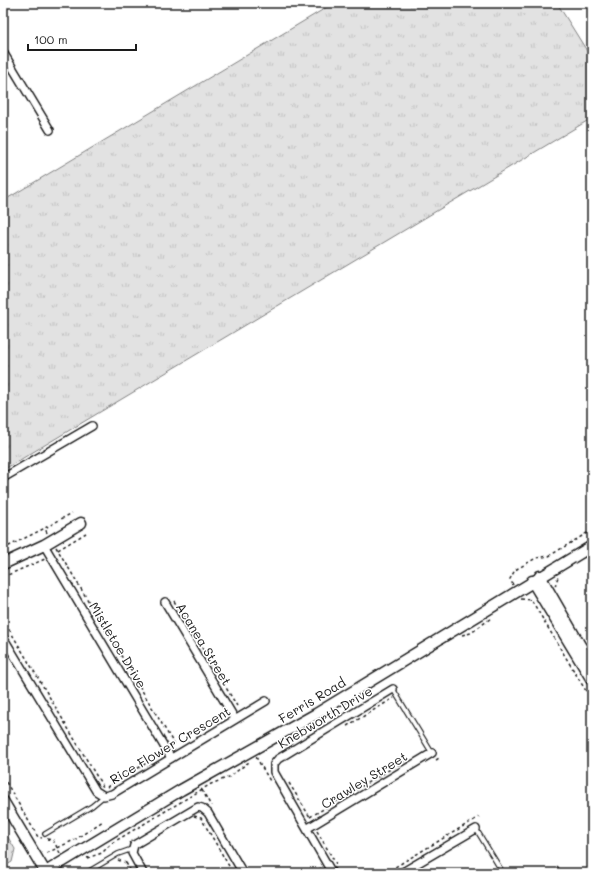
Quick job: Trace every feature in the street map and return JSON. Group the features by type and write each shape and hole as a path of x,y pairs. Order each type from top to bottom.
{"street":[{"path":"3,52 50,130"},
{"path":"3,478 92,426"},
{"path":"3,564 48,543 81,523"},
{"name":"Mistletoe Drive","path":"48,543 171,758"},
{"name":"Ferris Road","path":"45,873 66,864 182,790 309,718 518,595 536,579 592,546"},
{"path":"536,579 592,666"},
{"path":"536,579 592,680"},
{"name":"Acanea Street","path":"165,602 235,718"},
{"name":"Rice Flower Crescent","path":"3,637 96,791 104,796 112,794 235,718 266,701"},
{"name":"Knebworth Drive","path":"335,870 311,826 274,772 273,768 275,761 393,689"},
{"name":"Crawley Street","path":"311,826 432,753"},
{"path":"3,801 45,873"},
{"path":"143,873 133,857 132,849 140,841 198,807 205,810 243,873"},
{"path":"402,873 476,829"}],"lane":[{"path":"393,689 432,753"},
{"path":"45,834 92,806 104,796"},
{"path":"476,829 503,873"},
{"path":"86,873 118,854 132,849"}],"path":[{"path":"3,549 72,512"},
{"path":"44,528 48,543 58,550 174,744 177,745 181,752"},
{"path":"518,595 510,579 515,570 536,558 549,556 592,530"},
{"path":"58,550 86,533"},
{"path":"3,577 45,559"},
{"path":"532,600 592,701"},
{"path":"174,601 237,706"},
{"path":"3,618 103,787"},
{"path":"96,791 103,787 107,787 158,756 174,744"},
{"path":"310,817 410,757"},
{"path":"3,777 38,837 53,840 66,864"},
{"path":"289,782 310,817 311,826 335,870"},
{"path":"107,787 112,794"},
{"path":"185,800 195,817 201,818 233,873"},
{"path":"385,873 479,817"},
{"path":"47,853 58,849 102,821"},
{"path":"126,863 132,873"},
{"path":"557,866 562,871"},
{"path":"554,873 562,871 592,870"}],"green space":[{"path":"334,3 557,3 592,59 592,118 3,470 3,201"},
{"path":"3,829 15,849 12,862 3,867"}]}
